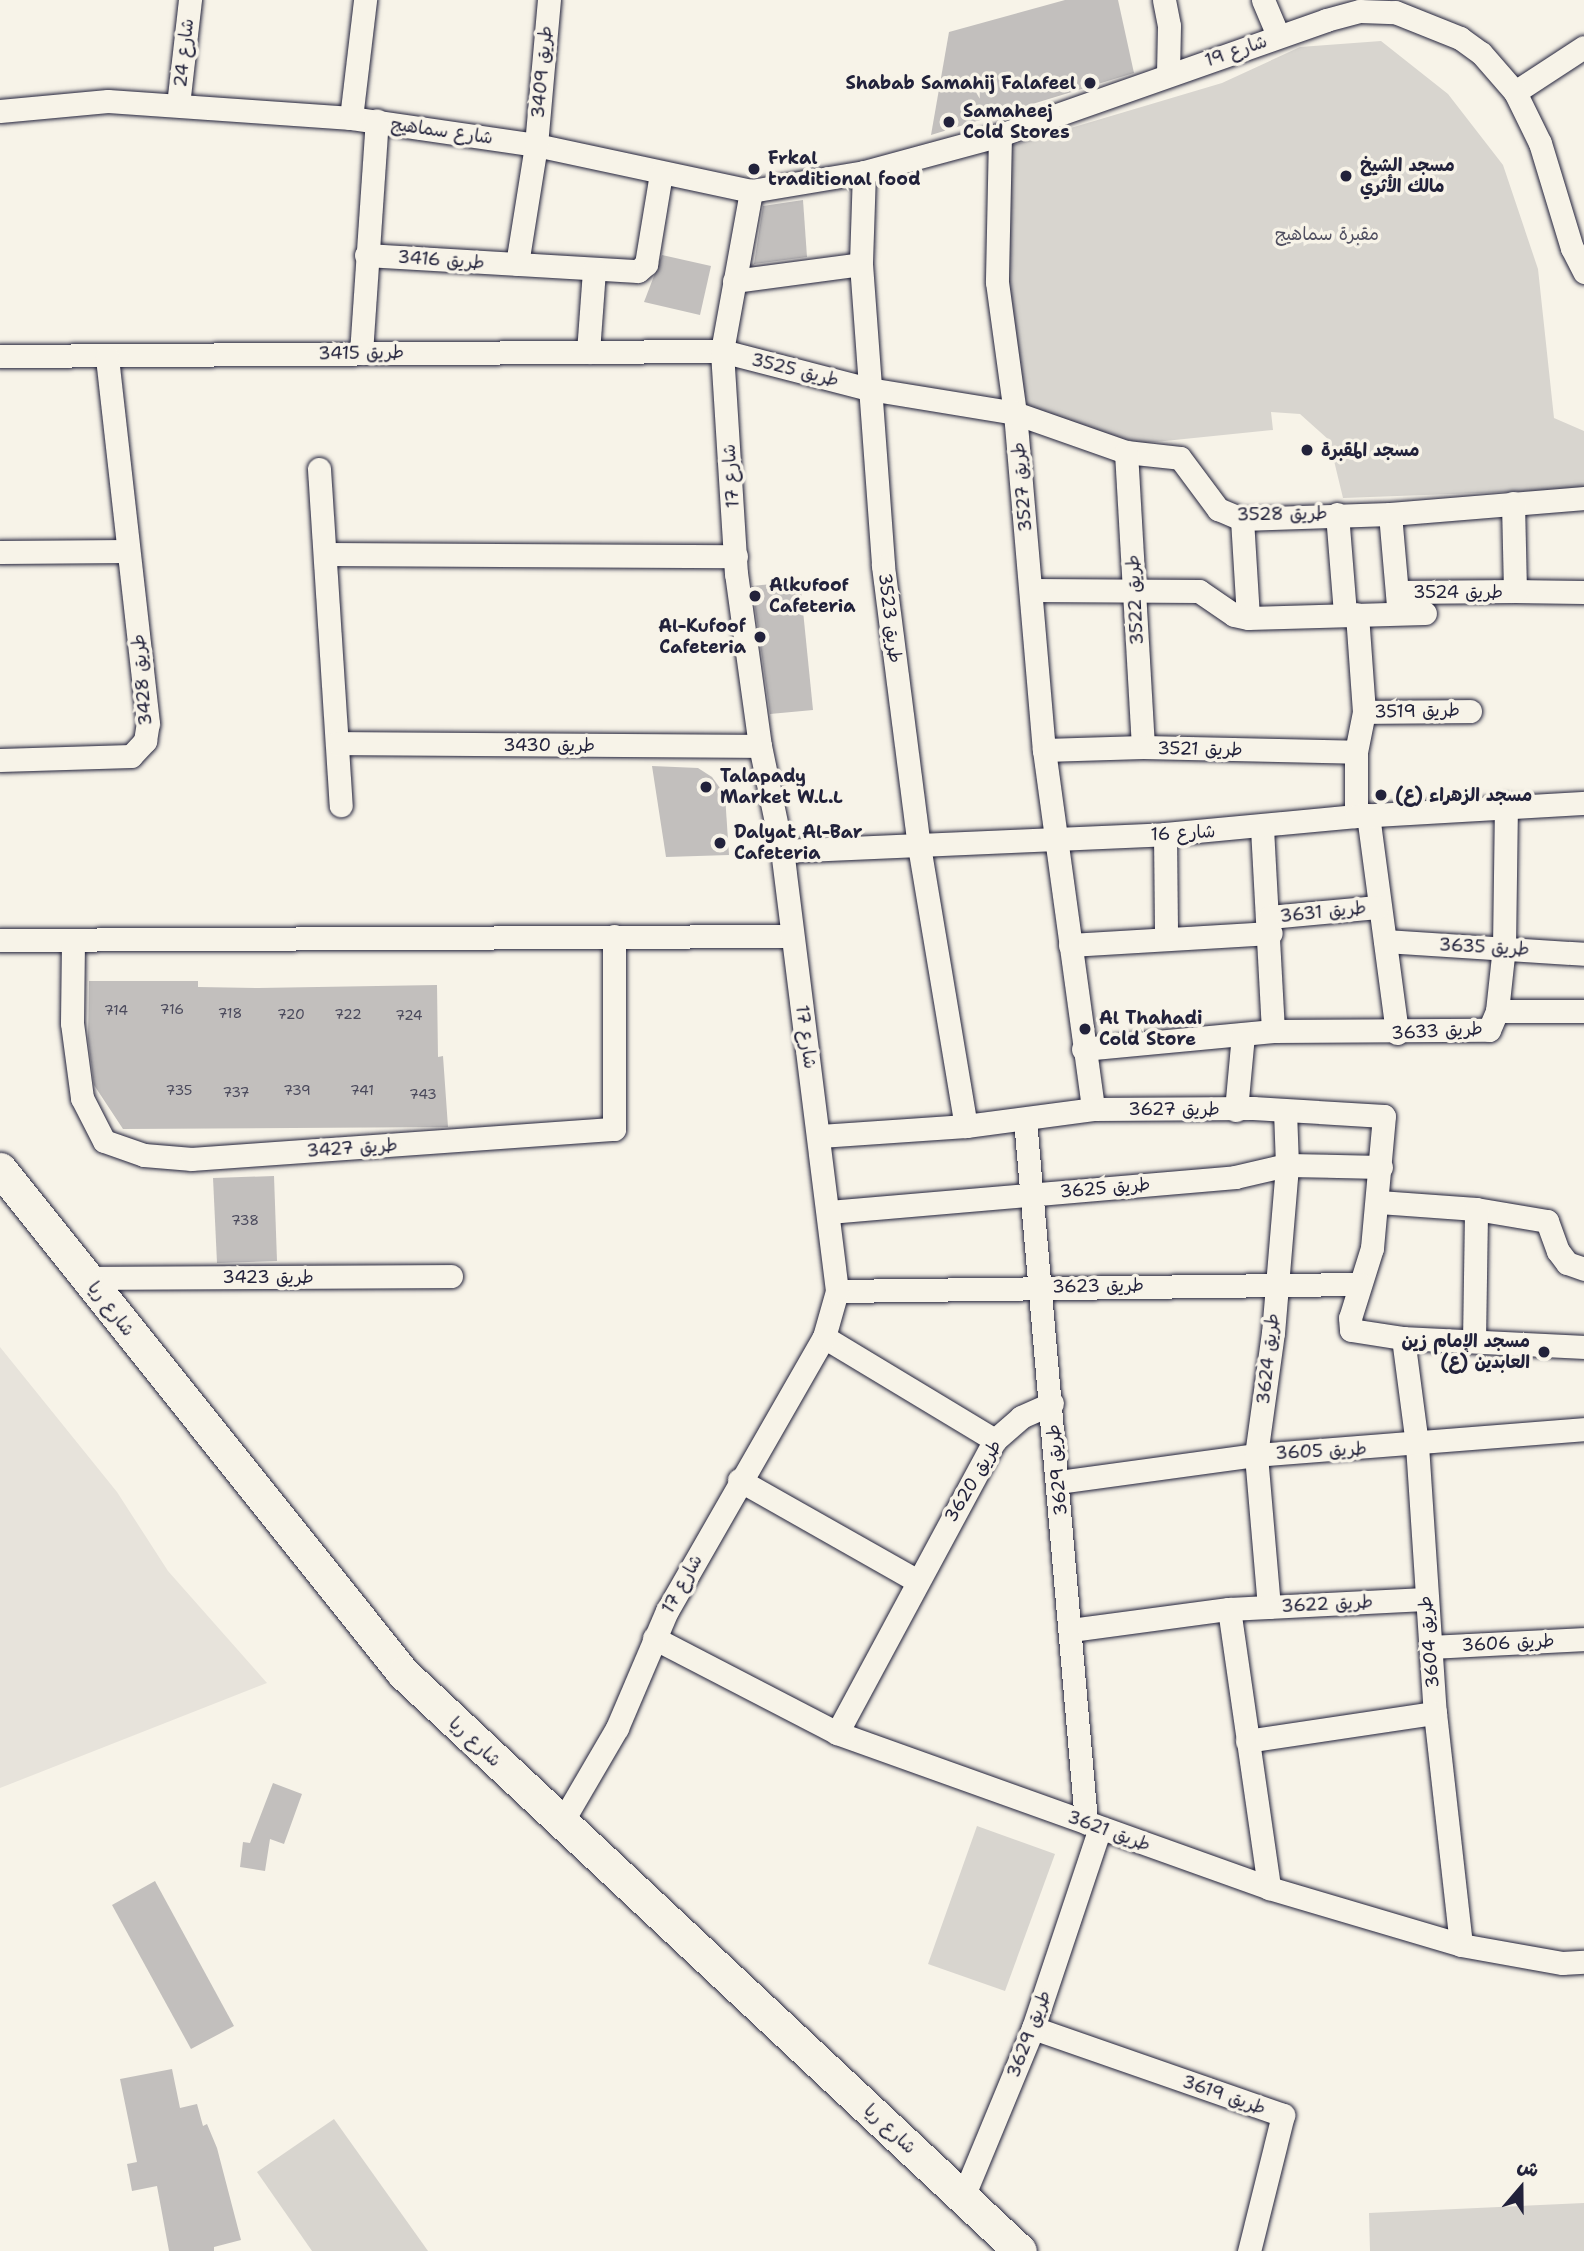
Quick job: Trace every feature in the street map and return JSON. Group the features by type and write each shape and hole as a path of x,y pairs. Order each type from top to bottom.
{"main road":[{"name":"شارع ريا","path":"0,1169 374,1640 436,1706 1020,2251"}],"street":[{"name":"شارع 24","path":"186,105 190,0"},
{"path":"186,105 200,0"},
{"path":"351,118 365,0"},
{"name":"طريق 3409","path":"536,145 549,0"},
{"path":"1164,0 1169,26 1168,75"},
{"path":"1263,0 1278,36"},
{"name":"شارع 19","path":"751,191 864,172 1000,135 1360,5 1395,12 1450,33 1481,53 1515,92 1540,143 1572,248 1584,272"},
{"path":"1515,92 1584,47"},
{"name":"شارع سماهيج","path":"0,111 108,101 351,118 536,145 751,191"},
{"name":"شارع سماهيج","path":"0,120 128,103"},
{"path":"361,353 377,121"},
{"name":"طريق 3527","path":"1000,135 997,282 1015,413 1044,750 1056,839"},
{"path":"517,264 536,145"},
{"path":"864,172 861,264 869,389"},
{"name":"طريق 3416","path":"366,255 638,271 646,264 661,173"},
{"name":"شارع 17","path":"562,1822 617,1728 654,1638 739,1480 824,1337 837,1291 821,1136 782,851 760,746 736,556 722,351 751,191"},
{"path":"734,281 861,264"},
{"path":"588,352 594,270"},
{"name":"طريق 3525","path":"722,351 869,389 1015,413"},
{"name":"طريق 3415","path":"0,356 722,351"},
{"name":"طريق 3428","path":"0,760 131,756 145,741 148,723 107,357"},
{"name":"طريق 3523","path":"869,389 883,566 919,846"},
{"name":"طريق 3528","path":"1015,413 1126,452 1180,458 1217,509 1242,519 1390,514 1584,498"},
{"name":"طريق 3522","path":"1126,452 1143,747"},
{"path":"319,468 341,805"},
{"name":"طريق 3524","path":"1031,590 1134,593 1199,591 1234,615 1248,618 1351,614 1398,603 1515,591 1513,503"},
{"path":"1337,514 1364,712 1356,752 1362,815"},
{"name":"طريق 3524","path":"1390,514 1398,603"},
{"path":"1242,519 1248,618"},
{"path":"0,552 128,551"},
{"path":"325,554 736,556"},
{"path":"1515,591 1584,592"},
{"name":"طريق 3524","path":"1398,603 1425,613"},
{"name":"طريق 3519","path":"1364,712 1470,710"},
{"name":"طريق 3430","path":"337,743 760,746"},
{"name":"طريق 3521","path":"1044,750 1143,747 1356,752"},
{"name":"شارع 16","path":"782,851 1165,834 1262,828 1362,815 1506,805 1584,803"},
{"name":"طريق 3633","path":"1083,1049 1273,1031 1397,1033 1489,1030 1497,1011 1504,947 1506,805"},
{"name":"طريق 3631","path":"1362,815 1385,941 1397,1033"},
{"name":"طريق 3631","path":"1262,828 1270,925 1273,1031"},
{"path":"1165,834 1166,937"},
{"path":"1056,839 1093,1109"},
{"path":"919,846 965,1126"},
{"name":"طريق 3631","path":"1070,945 1270,925 1377,907"},
{"name":"طريق 3427","path":"73,941 72,1023 82,1098 104,1141 144,1155 192,1159 614,1129 614,936"},
{"path":"0,940 792,936"},
{"name":"طريق 3635","path":"1385,941 1584,954"},
{"path":"1497,1011 1584,1011"},
{"path":"1236,1110 1243,1034"},
{"name":"طريق 3627","path":"821,1136 1026,1120 1093,1109 1285,1111 1384,1116 1381,1167"},
{"name":"طريق 3624","path":"1269,1607 1256,1455 1273,1333 1275,1283 1287,1165 1285,1111"},
{"name":"طريق 3629","path":"963,2197 1033,2028 1093,1825 1072,1630 1026,1120"},
{"name":"طريق 3625","path":"829,1212 1235,1177 1287,1165 1381,1167"},
{"path":"1381,1167 1372,1248 1360,1284 1351,1330 1404,1338 1584,1346"},
{"path":"1379,1202 1476,1209 1547,1221 1558,1251 1567,1262 1584,1269"},
{"path":"1474,1341 1476,1209"},
{"name":"طريق 3423","path":"86,1278 451,1276"},
{"name":"طريق 3623","path":"837,1291 1042,1286 1360,1284"},
{"path":"824,1337 995,1440"},
{"name":"طريق 3604","path":"1404,1338 1417,1445 1425,1599 1432,1647 1435,1713 1461,1945"},
{"name":"طريق 3620","path":"836,1733 916,1580 995,1440 1021,1417 1052,1403"},
{"name":"طريق 3605","path":"1058,1482 1256,1455 1417,1445 1584,1429"},
{"path":"739,1480 916,1580"},
{"name":"طريق 3622","path":"1072,1630 1229,1609 1425,1599"},
{"path":"1229,1609 1269,1888"},
{"name":"طريق 3621","path":"654,1638 836,1733 1269,1888 1461,1945 1562,1963 1584,1962"},
{"name":"طريق 3606","path":"1432,1647 1584,1639"},
{"path":"1247,1741 1435,1713"},
{"name":"طريق 3619","path":"1033,2028 1283,2115 1249,2251"}],"shaded area":[{"path":"0,1347 117,1492 168,1571 267,1683 0,1788"}],"green space":[{"name":"مقبرة سماهيج","path":"1381,41 1448,94 1503,165 1538,269 1554,418 1584,431 1584,489 1343,498 1329,440 1300,414 1271,412 1273,430 1145,443 1032,426 1011,335 999,229 1003,148 1222,83 1300,47"},
{"path":"977,1826 1055,1854 1005,1991 928,1964"},
{"path":"334,2119 428,2251 312,2251 257,2172"},
{"path":"1584,2203 1584,2251 1370,2251 1369,2213"}],"building":[{"path":"1065,0 1118,0 1134,73 931,135 949,32"},
{"path":"803,200 807,257 754,264 763,206"},
{"path":"662,255 711,266 700,315 644,302"},
{"path":"800,581 813,710 770,714 752,586"},
{"path":"652,766 698,768 712,777 725,795 729,855 666,857"},
{"path":"89,981 198,981 198,987 258,988 437,985 438,1057 443,1056 448,1127 123,1129 94,1085 88,1039"},
{"path":"274,1176 277,1261 217,1263 213,1178"},
{"path":"273,1783 302,1794 284,1844 270,1839 265,1871 240,1867 243,1842 250,1843"},
{"path":"155,1881 234,2026 191,2049 112,1905"},
{"path":"172,2069 180,2108 197,2104 203,2126 207,2124 217,2148 241,2240 214,2247 214,2251 169,2251 157,2186 132,2191 127,2164 137,2162 120,2079"}],"place":[{"name":"Shabab Samahij Falafeel","path":"1090,83"},
{"name":"Samaheej Cold Stores","path":"949,122"},
{"name":"Frkal traditional food","path":"754,169"},
{"name":"مسجد الشيخ مالك الأثري","path":"1346,176"},
{"name":"مسجد المقبرة","path":"1307,450"},
{"name":"Alkufoof Cafeteria","path":"755,596"},
{"name":"Al-Kufoof Cafeteria","path":"760,637"},
{"name":"Talapady Market W.L.L","path":"706,787"},
{"name":"مسجد الزهراء (ع)","path":"1381,795"},
{"name":"Dalyat Al-Bar Cafeteria","path":"720,843"},
{"name":"Al Thahadi Cold Store","path":"1085,1029"},
{"name":"مسجد الإمام زين العابدين (ع)","path":"1544,1352"}]}
